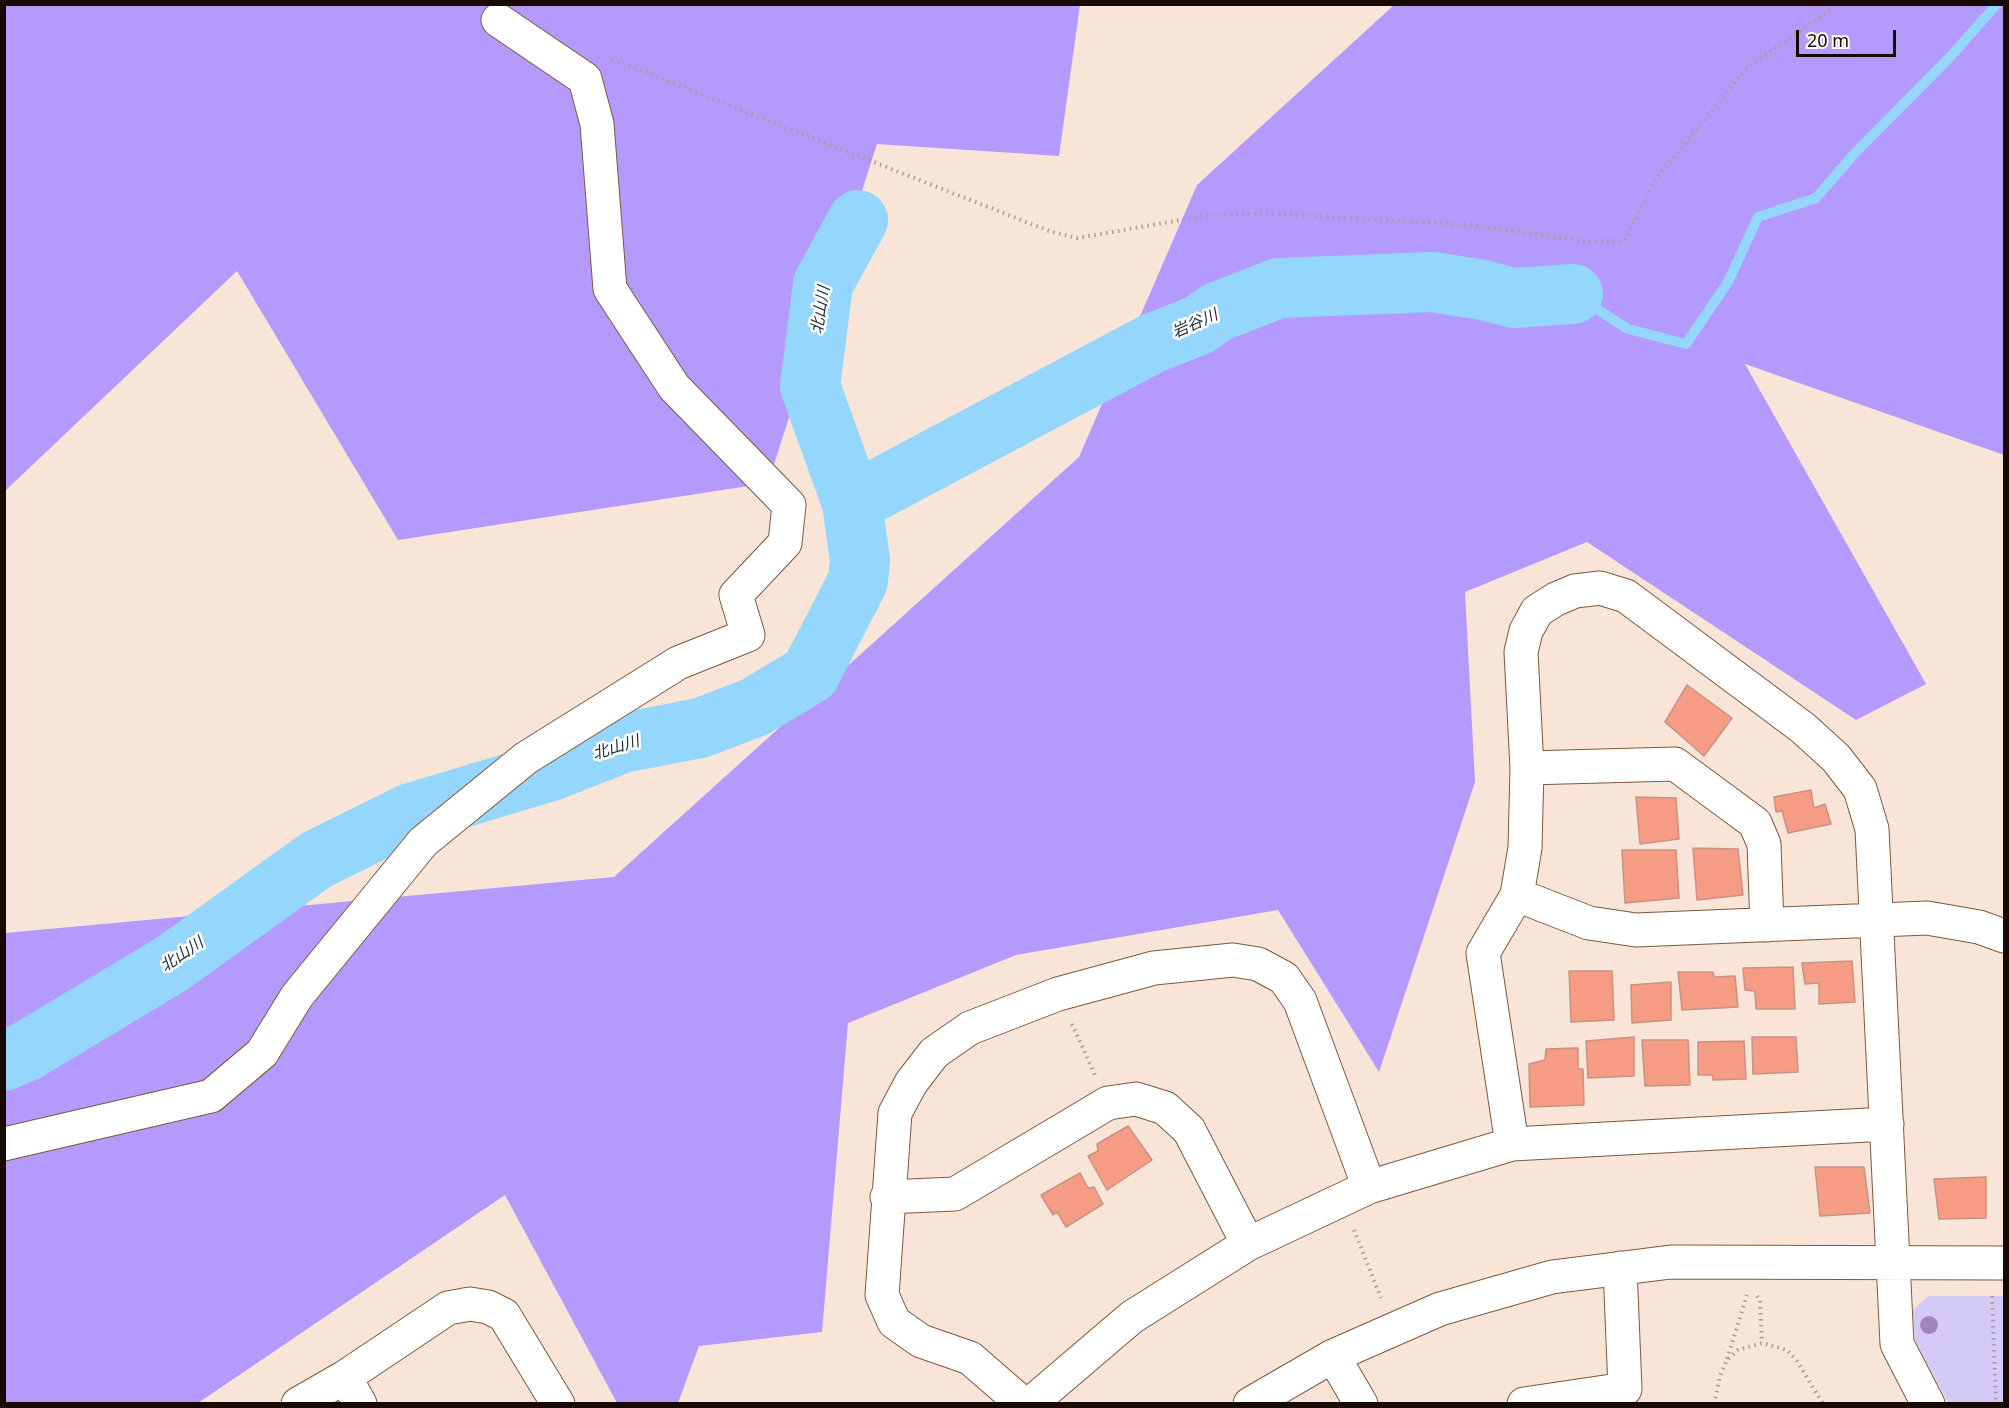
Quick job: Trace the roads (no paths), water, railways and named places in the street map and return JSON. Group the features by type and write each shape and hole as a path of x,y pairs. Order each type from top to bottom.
{"street":[{"path":"4,1144 211,1096 262,1053 297,996 423,842 526,758 678,663 748,635 736,595 785,543 789,505 674,387 610,290 597,124 585,79 498,20"},
{"path":"1512,1144 1483,953 1517,895 1525,848 1527,768 1521,652 1526,632 1537,611 1575,591 1600,588 1626,596 1803,728 1836,758 1860,789 1872,830 1897,1344 1928,1404"},
{"path":"1527,768 1676,764 1755,823 1764,844 1767,925"},
{"path":"1517,895 1589,923 1636,930 1927,918 1979,927 2004,936"},
{"path":"1023,1404 970,1358 921,1341 894,1322 882,1295 887,1197 895,1113 911,1083 934,1053 970,1028 1058,993 1154,968 1233,960 1258,964 1284,978 1300,1001 1355,1193"},
{"path":"887,1197 955,1194 1108,1103 1136,1099 1166,1108 1189,1130 1248,1244"},
{"path":"1030,1404 1132,1317 1248,1244 1355,1193 1512,1144 1887,1124"},
{"path":"1250,1404 1334,1356 1440,1309 1552,1277 1671,1262 1750,1275 1892,1263 1998,1277"},
{"path":"1524,1404 1626,1396 1620,1268"},
{"path":"298,1404 353,1390 448,1308 470,1304 488,1307 504,1315 558,1404"},
{"path":"1334,1356 1361,1404"}],"waterway":[{"path":"1573,294 1628,329 1686,344 1728,282 1758,217 1816,198 1855,153 1951,56 1997,4"},
{"name":"北山川","path":"4,1061 25,1052 173,963 316,860 411,813 551,771 622,743 700,728 755,707 810,674 858,581 860,560 852,503 810,386 823,284 858,220"},
{"name":"岩谷川","path":"852,503 1153,343 1199,325 1217,312 1279,288 1432,282 1483,290 1514,298 1573,294"}]}
